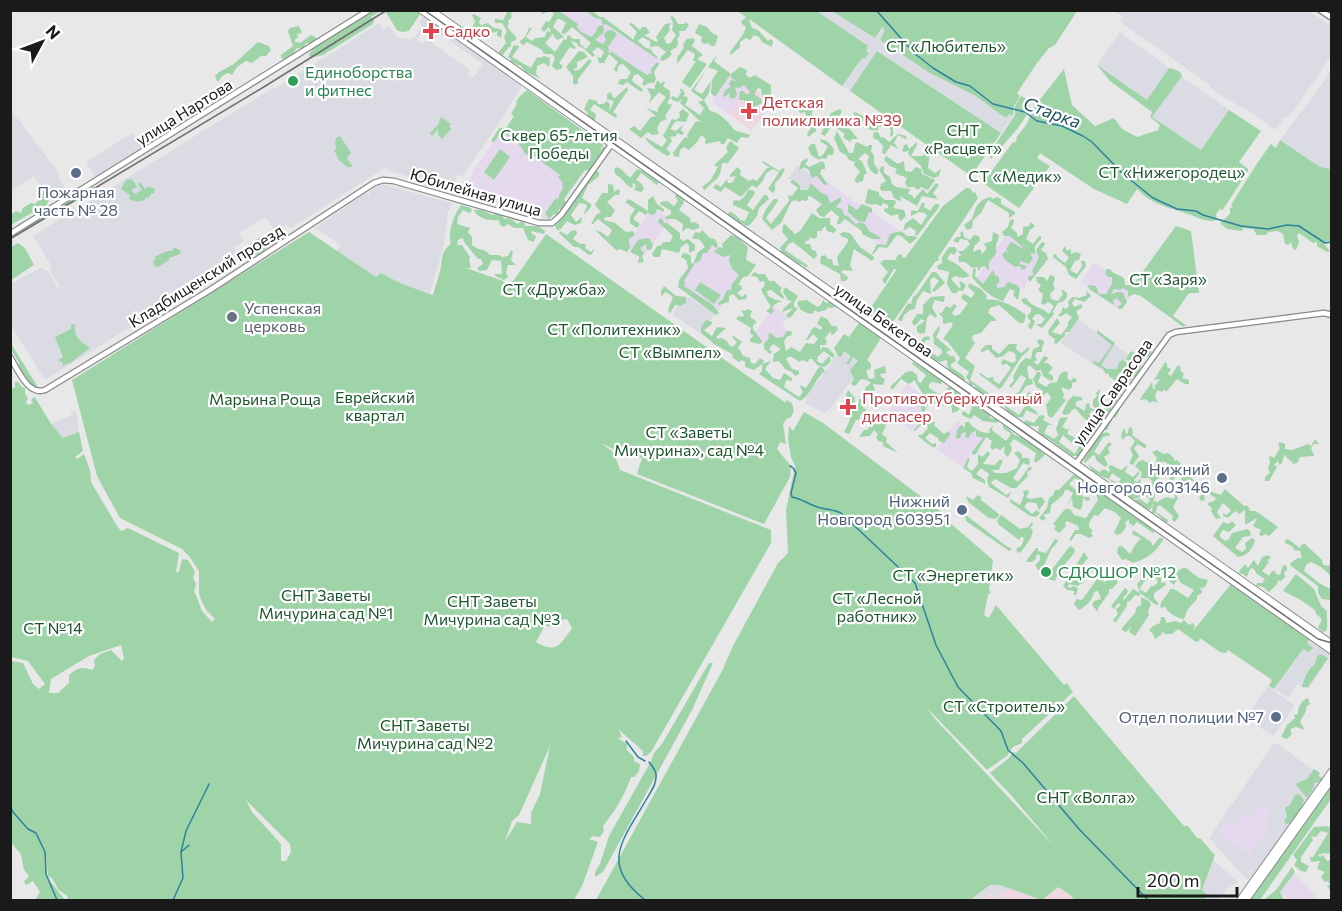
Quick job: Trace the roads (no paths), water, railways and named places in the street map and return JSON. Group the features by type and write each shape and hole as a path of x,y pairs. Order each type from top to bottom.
{"main road":[{"name":"улица Бекетова","path":"421,10 613,142 1332,651"},
{"name":"улица Бекетова","path":"431,10 613,142"},
{"name":"улица Бекетова","path":"1074,467 1332,644"},
{"path":"1240,900 1332,771"},
{"path":"1246,900 1332,779"}],"street":[{"name":"улица Нартова","path":"10,234 369,10"},
{"path":"1320,10 1332,18"},
{"name":"Юбилейная улица","path":"387,180 548,224 557,219 613,142"},
{"name":"Кладбищенский проезд","path":"10,357 28,386 37,392 45,390 207,292 374,183 387,180"},
{"name":"улица Саврасова","path":"1074,467 1169,335 1176,332 1324,313 1332,315"}],"waterway":[{"name":"Старка","path":"876,10 914,53 933,68 956,82 970,86 993,104 1025,112 1037,121 1062,126 1083,136 1092,142 1122,173 1153,198 1177,209 1196,211 1241,226 1268,229 1287,225 1299,226 1325,243 1332,242"},
{"path":"793,468 796,473 792,497 841,513 915,583 936,645 958,687 1001,731 1008,750 1023,763 1079,829 1148,900"},
{"path":"626,741 638,757 645,761"},
{"path":"645,900 631,887 619,863 623,840 656,781 656,772 649,762"},
{"path":"173,900 183,878 181,852 186,831 209,784"},
{"path":"10,806 28,829 36,833 45,852 46,874 57,900"},
{"path":"181,852 189,845"}],"tram line":[{"path":"10,239 267,85 387,10"},
{"path":"424,10 1318,639 1332,643"}],"place":[{"name":"Садко","path":"431,31"},
{"name":"Единоборства и фитнес","path":"293,81"},
{"name":"Детская поликлиника №39","path":"749,111"},
{"name":"Пожарная часть № 28","path":"76,173"},
{"name":"Успенская церковь","path":"232,317"},
{"name":"Противотуберкулезный диспасер","path":"848,407"},
{"name":"Нижний Новгород 603146","path":"1222,478"},
{"name":"Нижний Новгород 603951","path":"962,510"},
{"name":"СДЮШОР №12","path":"1046,572"},
{"name":"Отдел полиции №7","path":"1276,717"}],"park label":[{"name":"СТ «Любитель»","path":"946,46"},
{"name":"СНТ «Расцвет»","path":"963,139"},
{"name":"Сквер 65-летия Победы","path":"559,144"},
{"name":"СТ «Нижегородец»","path":"1172,172"},
{"name":"СТ «Медик»","path":"1015,176"},
{"name":"СТ «Заря»","path":"1168,279"},
{"name":"СТ «Дружба»","path":"554,289"},
{"name":"СТ «Политехник»","path":"614,329"},
{"name":"СТ «Вымпел»","path":"670,352"},
{"name":"Марьина Роща","path":"265,399"},
{"name":"Еврейский квартал","path":"375,406"},
{"name":"СТ «Заветы Мичурина», сад №4","path":"689,441"},
{"name":"СТ «Энергетик»","path":"953,575"},
{"name":"СНТ Заветы Мичурина сад №1","path":"326,604"},
{"name":"СТ «Лесной работник»","path":"877,607"},
{"name":"СНТ Заветы Мичурина сад №3","path":"492,610"},
{"name":"СТ №14","path":"53,628"},
{"name":"СТ «Строитель»","path":"1004,706"},
{"name":"СНТ Заветы Мичурина сад №2","path":"425,734"},
{"name":"СНТ «Волга»","path":"1086,797"}]}
